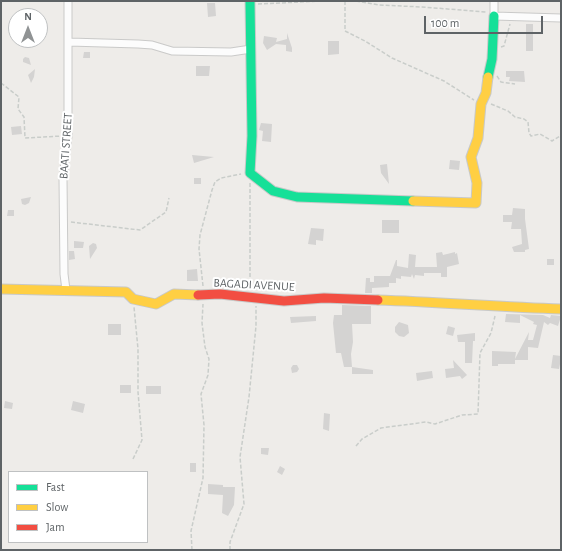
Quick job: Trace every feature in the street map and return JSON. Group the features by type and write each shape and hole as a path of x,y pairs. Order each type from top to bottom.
{"street":[{"name":"BAATI STREET","path":"66,290 64,274 63,178 68,136 68,1"},
{"path":"250,3 252,136 250,173 273,192 297,197 476,203 477,183 471,157 478,138 481,104 486,93 487,78 492,59 491,48 494,1"},
{"path":"494,14 561,18"},
{"path":"69,42 152,45 172,51 231,52 251,49"},
{"name":"BAGADI AVENUE","path":"1,289 126,292 133,299 156,304 174,294 220,294 284,301 324,298 416,301 497,307 561,309"}],"path":[{"path":"250,3 322,1"},
{"path":"345,1 345,31 365,41 392,58 444,81 481,104"},
{"path":"356,1 379,5 422,7 494,14"},
{"path":"491,48 498,49 504,46 512,16"},
{"path":"490,64 501,82 515,84"},
{"path":"1,83 19,97 18,109 24,117 25,138 68,136"},
{"path":"486,93 492,105 508,111 515,117 524,119 528,122 529,133 531,136 540,134 552,141 561,134"},
{"path":"192,550 191,531 203,478 204,425 202,394 208,375 209,359 205,347 202,323 204,295 199,249 200,234 215,182 221,178 250,173 250,288 256,298 256,326 249,397 240,457 244,504 230,542 230,550"},
{"path":"64,221 140,230 166,212 169,198"},
{"path":"133,299 138,349 138,392 142,440 133,459"},
{"path":"356,446 362,439 381,428 426,422 435,424 462,415 478,414 480,353 491,333 497,307"}],"building":[{"path":"207,3 215,3 216,16 208,17"},
{"path":"526,24 533,24 533,51 526,51"},
{"path":"287,33 292,52 286,51 286,45 276,44 267,50 263,43 264,36 277,38 276,42 287,39"},
{"path":"328,41 339,41 339,54 328,55"},
{"path":"84,52 90,52 90,58 83,58"},
{"path":"25,57 29,58 31,65 23,62"},
{"path":"196,66 210,66 209,76 196,76"},
{"path":"35,69 34,77 31,83 28,75"},
{"path":"506,71 524,71 525,82 509,81 510,77 506,77"},
{"path":"261,123 272,124 271,142 262,141 263,131 259,130"},
{"path":"21,126 22,134 12,135 11,127"},
{"path":"192,155 214,157 194,163"},
{"path":"450,160 460,161 459,170 449,169"},
{"path":"387,164 389,184 381,173 380,165"},
{"path":"194,178 201,178 201,184 194,184"},
{"path":"31,197 29,203 25,205 22,204 21,199"},
{"path":"513,208 525,209 529,249 525,250 525,252 514,252 512,247 522,244 521,229 511,229 512,222 503,222 503,215 512,215"},
{"path":"8,210 14,210 14,216 7,216"},
{"path":"382,220 399,220 399,233 382,233"},
{"path":"311,228 324,229 323,241 316,240 316,245 308,244"},
{"path":"74,241 84,242 83,248 74,248"},
{"path":"93,243 96,244 97,248 90,259 89,246"},
{"path":"69,251 74,251 75,259 69,260"},
{"path":"442,252 443,255 455,252 455,254 457,253 459,264 447,267 447,277 441,277 441,273 424,273 424,276 415,275 414,279 412,274 411,277 401,276 401,279 396,278 396,283 389,283 389,287 372,288 372,293 365,293 366,278 370,278 370,282 374,282 374,276 390,276 396,260 397,266 408,268 409,254 416,255 415,267 437,267 436,253"},
{"path":"547,259 554,259 554,265 547,265"},
{"path":"197,269 198,281 187,281 187,270"},
{"path":"342,305 371,306 371,324 352,324 352,367 344,367 341,353 336,353 333,323 334,315 342,315"},
{"path":"506,314 543,315 550,318 551,315 561,316 558,326 550,323 548,325 544,322 538,348 528,347 528,360 515,360 515,364 498,364 498,366 492,366 492,351 516,352 515,359 529,332 528,340 533,340 537,325 533,324 534,322 520,315 520,323 505,322"},
{"path":"316,316 316,321 291,323 290,317"},
{"path":"399,322 408,325 409,333 404,337 399,336 395,332 395,327"},
{"path":"108,324 121,324 121,335 108,335"},
{"path":"448,326 455,328 453,336 446,334"},
{"path":"475,333 472,363 465,363 465,342 458,342 457,335"},
{"path":"553,355 561,356 561,364 559,369 551,368"},
{"path":"453,360 467,375 462,379 460,376 446,378 445,369 454,368"},
{"path":"293,365 297,365 299,369 297,372 292,373 291,368"},
{"path":"352,367 373,370 373,374 352,374"},
{"path":"432,371 433,378 417,381 416,373"},
{"path":"120,385 131,385 131,393 120,393"},
{"path":"146,386 161,386 161,394 146,394"},
{"path":"5,401 13,403 12,409 4,408"},
{"path":"73,401 85,404 83,413 71,410"},
{"path":"324,413 330,414 329,431 323,429"},
{"path":"261,448 269,448 268,455 261,454"},
{"path":"190,463 196,463 196,472 190,472"},
{"path":"280,466 285,469 282,475 277,472"},
{"path":"208,484 223,485 223,487 235,487 234,505 228,516 222,513 223,495 208,494"}],"traffic: fast":[{"path":"250,1 252,136 250,173 273,191 297,197 413,201"},
{"path":"488,77 492,59 494,16"}],"traffic: slow":[{"path":"413,201 476,203 477,183 471,157 478,138 481,104 486,93 488,77"},
{"path":"1,289 126,292 133,299 156,304 174,294 198,295"},
{"path":"378,300 561,309"}],"traffic: jam":[{"path":"198,295 220,294 284,301 324,298 378,300"}]}
